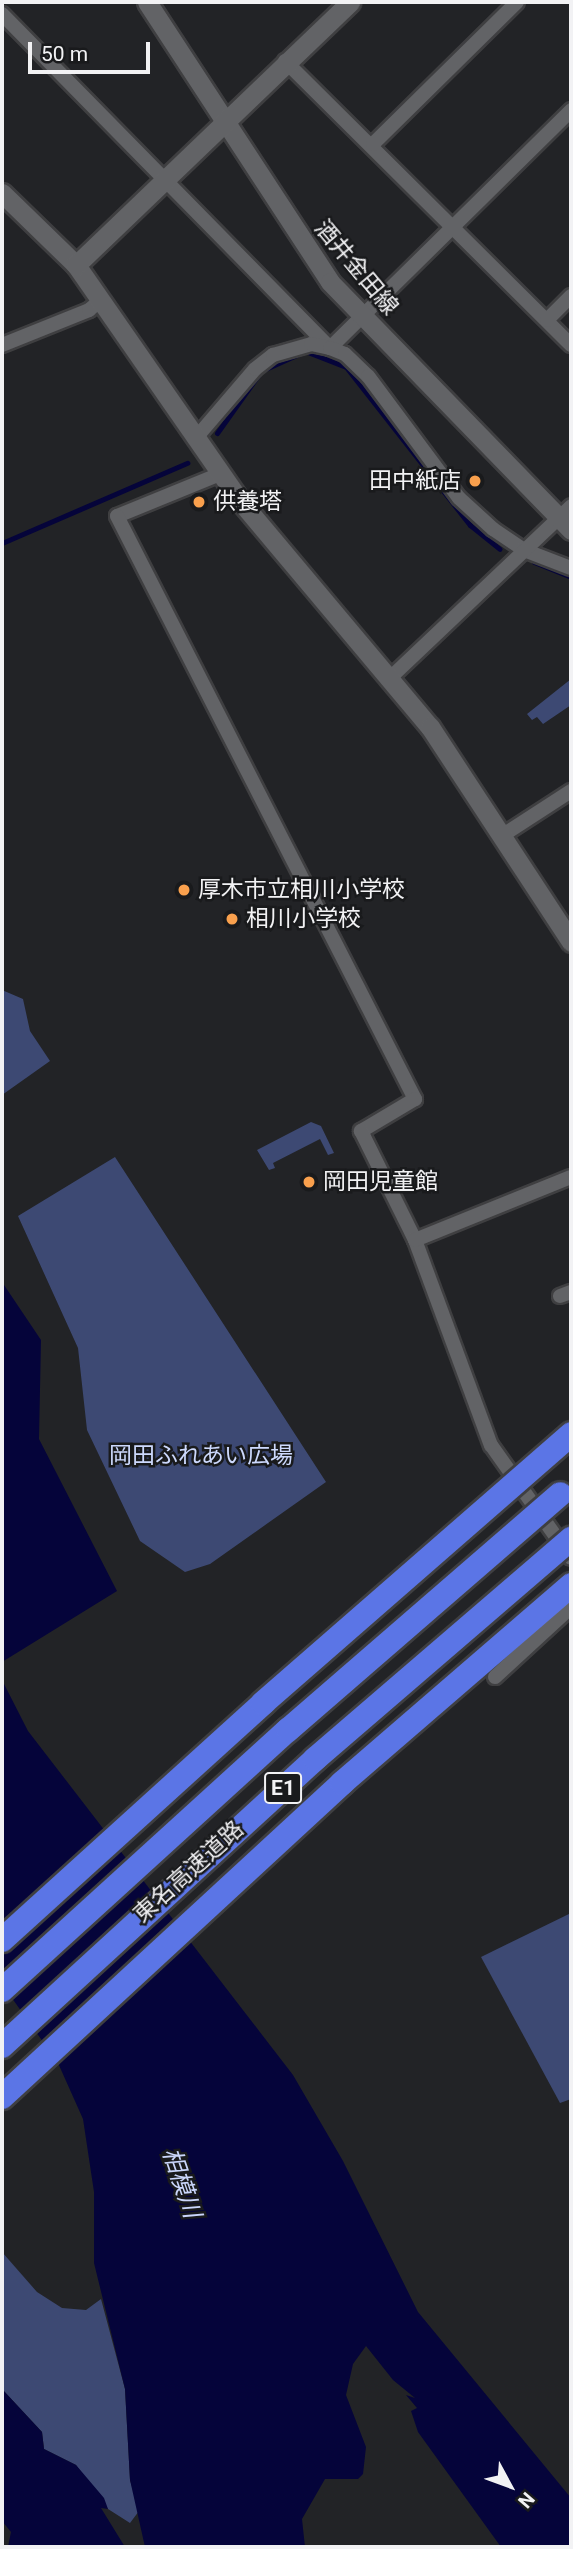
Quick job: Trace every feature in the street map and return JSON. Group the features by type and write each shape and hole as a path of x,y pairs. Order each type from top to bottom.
{"highway":[{"path":"2,1940 253,1712 571,1434"},
{"name":"東名高速道路","path":"2,1990 278,1739 571,1485"},
{"name":"東名高速道路","path":"2,2046 295,1777 571,1539"},
{"path":"2,2097 332,1792 571,1585"}],"street":[{"name":"酒井金田線","path":"147,2 307,251 363,318 567,518"},
{"path":"76,265 162,178 350,2"},
{"path":"373,144 517,2"},
{"path":"2,13 330,348"},
{"path":"285,61 373,144 571,345"},
{"path":"330,348 571,110"},
{"path":"2,193 76,265 216,467 430,727 571,942"},
{"path":"547,320 571,296"},
{"path":"2,345 89,310 101,300"},
{"path":"197,441 255,369 274,355 295,346 330,348 345,354 368,376 459,498 524,550 571,568"},
{"path":"216,467 117,516 415,1099 361,1131 415,1240 491,1445 571,1558"},
{"path":"389,679 524,550 567,518"},
{"path":"503,835 571,791"},
{"path":"415,1240 571,1177"},
{"path":"495,1677 571,1607"}],"green space":[{"path":"571,679 571,705 543,724 537,717 532,720 527,714"},
{"path":"2,990 23,999 30,1031 50,1061 2,1095"},
{"path":"311,1122 321,1126 334,1153 328,1155 320,1139 273,1163 275,1168 269,1170 257,1150"},
{"name":"岡田ふれあい広場","path":"115,1157 326,1482 210,1564 185,1572 140,1541 87,1430 78,1348 18,1216"},
{"path":"571,1913 571,2099 560,2103 481,1957"},
{"path":"2,2252 37,2292 62,2308 86,2310 101,2299 125,2389 130,2480 139,2511 130,2523 108,2509 76,2465 44,2449 42,2432 2,2389"}],"water":[{"path":"2,1282 41,1340 39,1439 117,1591 2,1662"},
{"name":"相模川","path":"2,1680 28,1731 293,2075 343,2161 418,2312 571,2498 571,2547 501,2547 418,2432 411,2411 417,2408 406,2395 415,2398 393,2380 366,2346 353,2364 346,2395 366,2447 363,2474 358,2479 325,2479 302,2519 305,2547 145,2547 130,2480 125,2389 94,2263 94,2192 83,2119 58,2063 2,1984"},
{"path":"2,2389 42,2432 44,2449 76,2465 104,2498 108,2509 101,2508 125,2547 8,2547 11,2532 2,2521"}],"waterway":[{"path":"217,433 261,371 305,351 346,367 470,525 500,549"},
{"path":"2,543 187,463"},
{"path":"534,562 571,577"}],"place":[{"name":"田中紙店","path":"475,481"},
{"name":"供養塔","path":"199,502"},
{"name":"厚木市立相川小学校","path":"184,890"},
{"name":"相川小学校","path":"232,919"},
{"name":"岡田児童館","path":"309,1182"}]}
